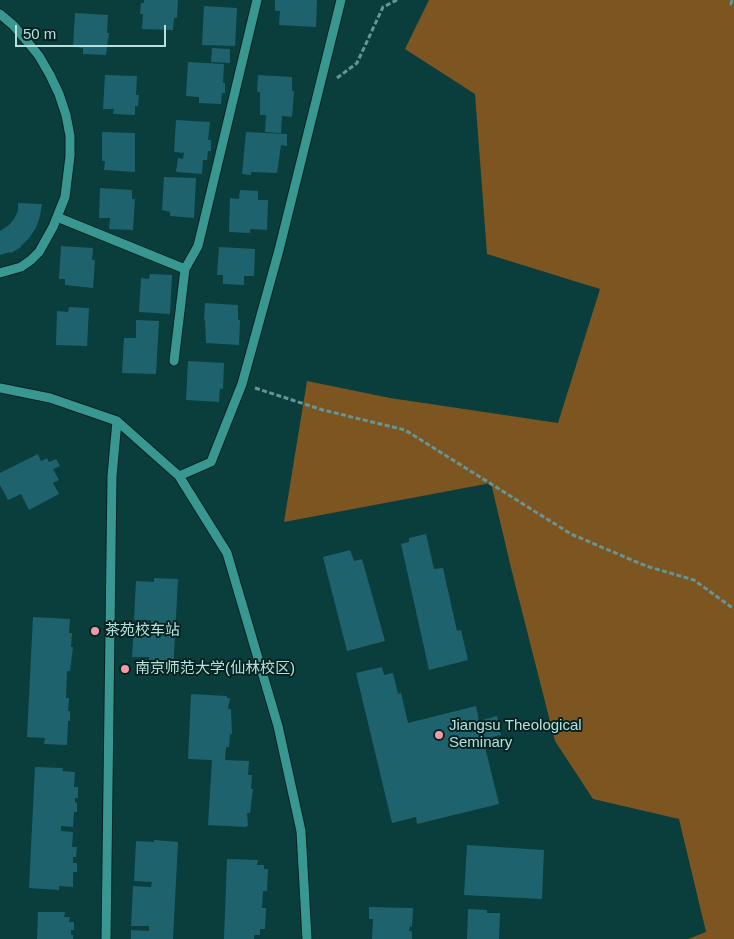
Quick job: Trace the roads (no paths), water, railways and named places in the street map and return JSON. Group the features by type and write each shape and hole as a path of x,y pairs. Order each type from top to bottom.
{"street":[{"path":"174,361 184,269 198,246 257,0"},
{"path":"179,476 211,462 242,384 279,250 341,0"},
{"path":"0,14 13,25 39,56 59,94 70,136 69,177 65,197 57,217 39,252 31,260 16,269 0,273"},
{"path":"57,217 184,269"},
{"path":"0,388 50,398 117,421 179,476 227,553 278,726 301,831 307,939"},
{"path":"106,939 112,476 117,421"}],"place":[{"name":"茶苑校车站","path":"95,631"},
{"name":"南京师范大学(仙林校区)","path":"125,669"},
{"name":"Jiangsu Theological Seminary","path":"439,735"}]}
